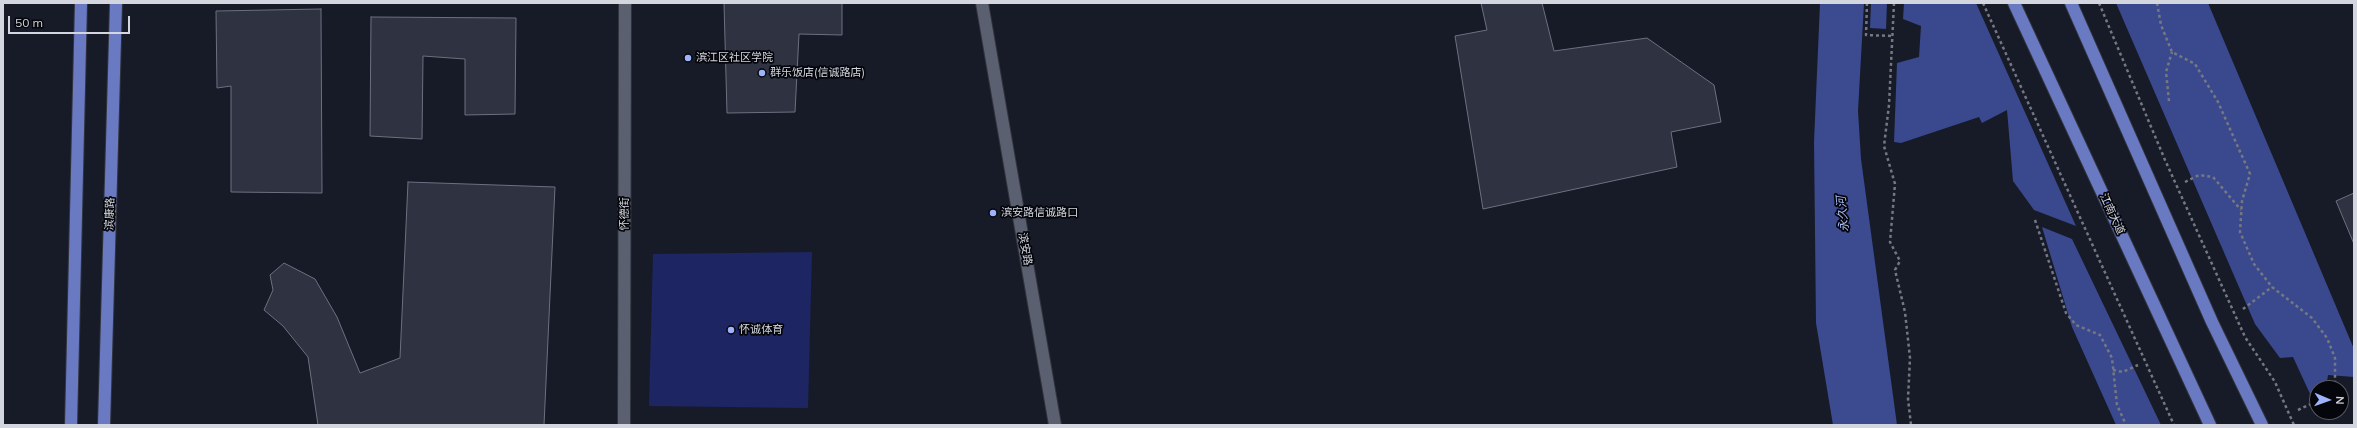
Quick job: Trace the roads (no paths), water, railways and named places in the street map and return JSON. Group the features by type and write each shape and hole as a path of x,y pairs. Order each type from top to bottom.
{"main road":[{"path":"71,425 81,3"},
{"name":"滨康路","path":"104,425 116,3"},
{"name":"江南大道","path":"2014,3 2210,425"},
{"path":"2072,3 2212,322 2262,425"}],"street":[{"name":"怀德街","path":"624,425 625,3"},
{"name":"滨安路","path":"982,3 1055,425"}],"water":[{"name":"永久河","path":"1820,3 1864,3 1858,111 1861,159 1897,425 1833,425 1816,323 1814,142"}],"place":[{"name":"滨江区社区学院","path":"688,58"},
{"name":"群乐饭店(信诚路店)","path":"762,73"},
{"name":"滨安路信诚路口","path":"993,213"},
{"name":"怀诚体育","path":"731,330"}]}
